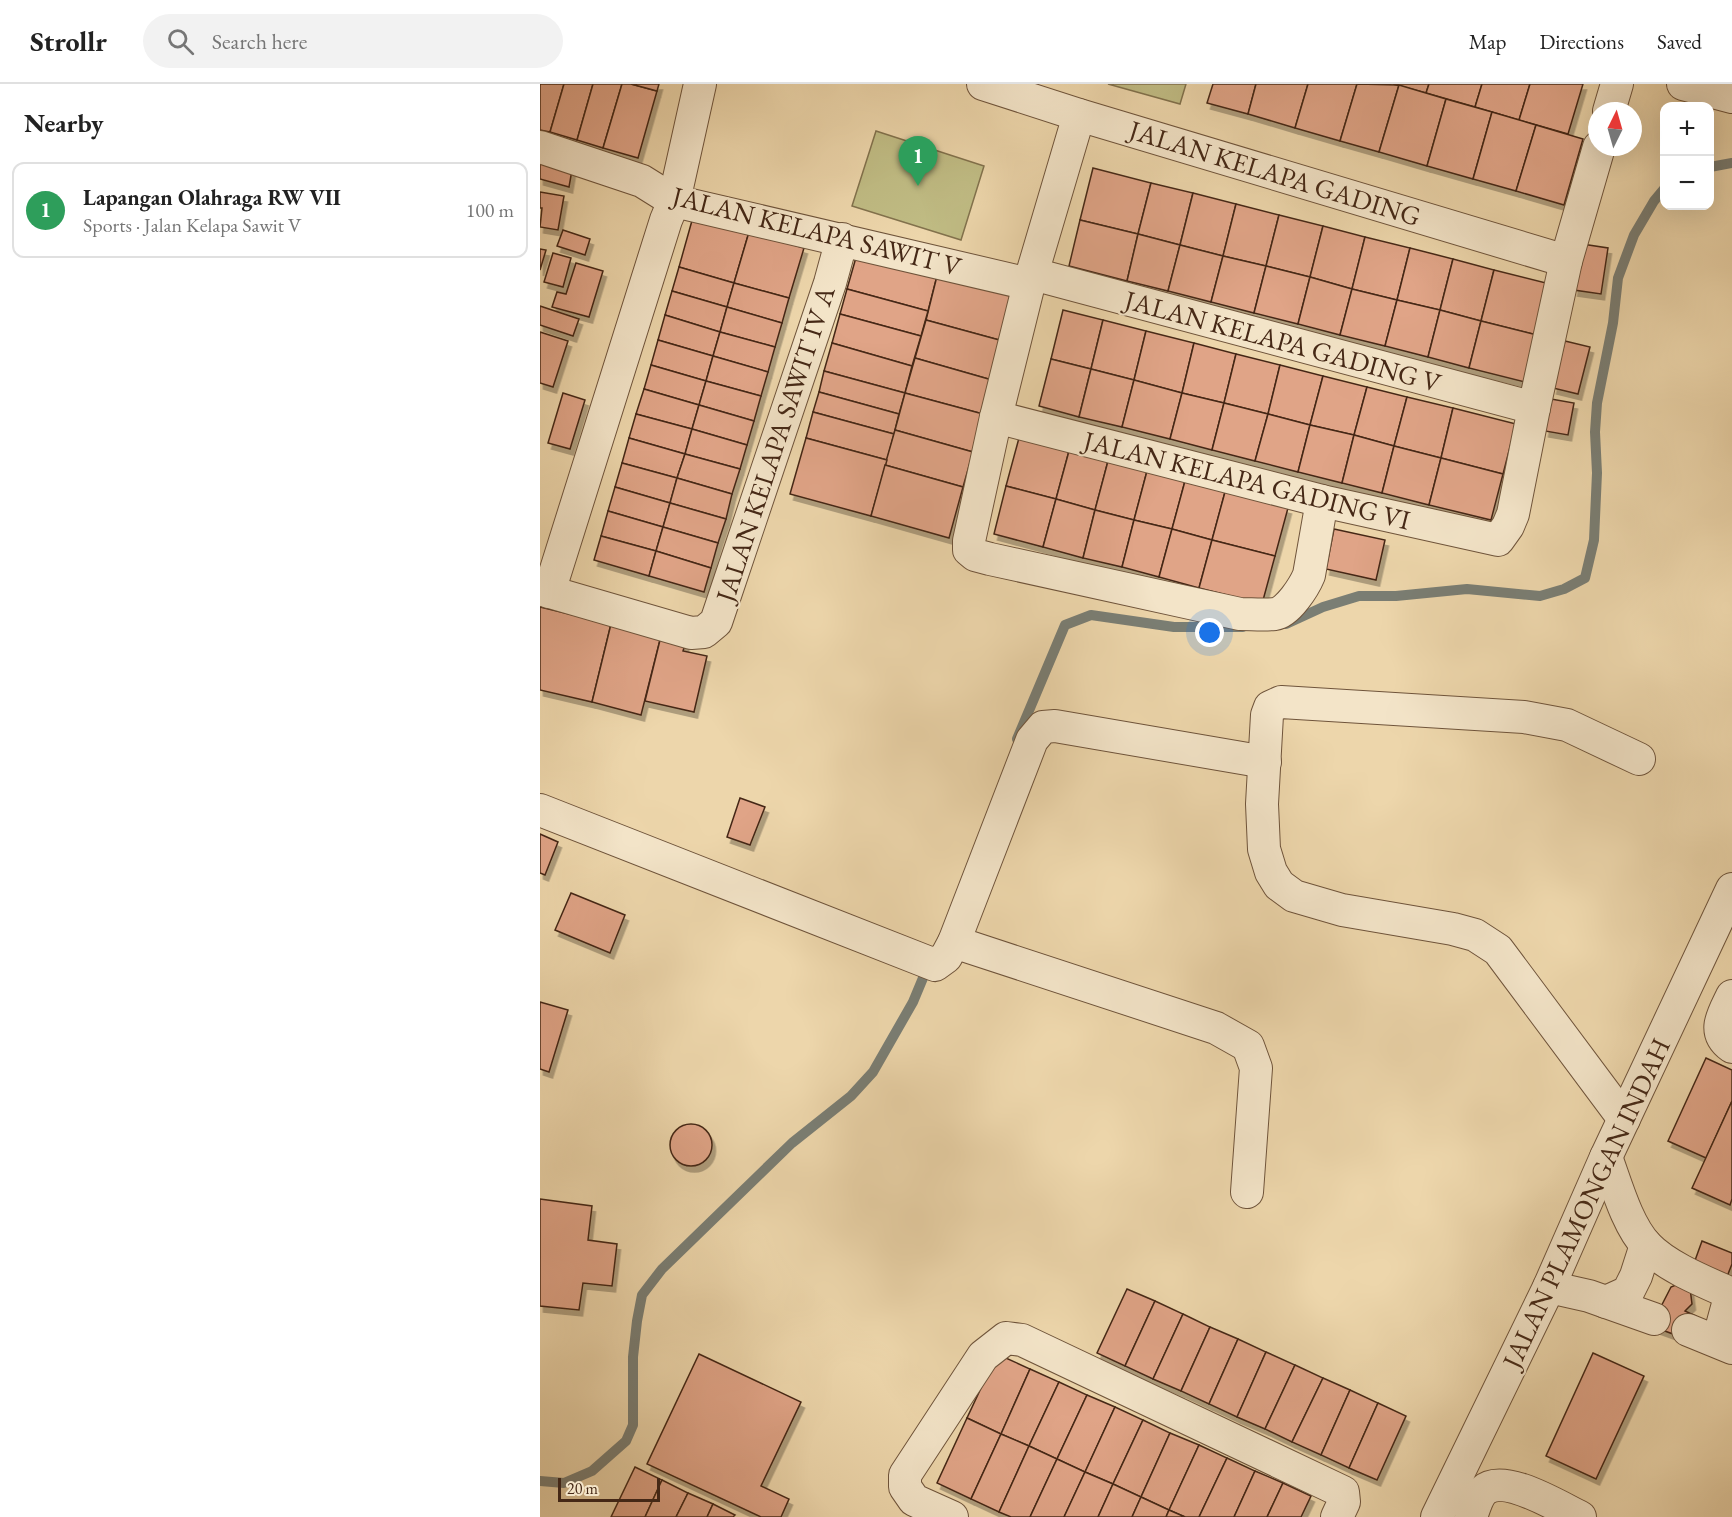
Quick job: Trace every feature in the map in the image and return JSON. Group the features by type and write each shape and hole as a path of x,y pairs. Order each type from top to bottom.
{"street":[{"path":"544,590 674,201 700,84"},
{"name":"JALAN KELAPA GADING","path":"983,84 1566,261"},
{"path":"1612,102 1617,84"},
{"path":"1683,84 1732,97"},
{"path":"1079,115 1031,279 996,417 969,550 990,559 1240,614 1276,614 1282,611 1306,584 1322,501"},
{"name":"JALAN KELAPA SAWIT V","path":"540,147 642,181 674,201 1031,279"},
{"path":"1534,408 1566,261 1596,156"},
{"name":"JALAN KELAPA SAWIT IV A","path":"544,590 691,633 704,632 716,622 826,294 842,239"},
{"name":"JALAN KELAPA GADING V","path":"1031,279 1534,408"},
{"name":"JALAN KELAPA GADING VI","path":"996,417 1322,501 1498,540 1513,514 1534,408"},
{"path":"1624,1119 1498,950 1475,935 1454,928 1342,910 1294,896 1279,885 1271,872 1264,849 1262,804 1267,715 1270,707 1281,702 1524,717 1567,725 1639,759"},
{"path":"932,954 1032,740 1043,727 1055,726 1265,762"},
{"path":"540,810 932,954 1215,1028 1248,1046 1256,1068 1247,1192"},
{"name":"JALAN PLAMONGAN INDAH","path":"1437,1517 1549,1287 1606,1157 1732,889"},
{"path":"1732,996 1722,1015 1719,1028 1722,1039 1732,1047"},
{"path":"1606,1157 1633,1225 1646,1245 1662,1260 1731,1293 1725,1345 1688,1330"},
{"path":"1606,1302 1628,1292 1646,1245"},
{"path":"1549,1287 1589,1296 1654,1319"},
{"path":"952,1517 914,1500 905,1487 905,1475 983,1356 1006,1338 1022,1340 1343,1492 1344,1502 1337,1517"},
{"path":"1471,1517 1481,1493 1496,1485 1515,1487 1580,1517"}],"shaded area":[{"path":"1108,84 1186,84 1180,104"},
{"path":"876,131 984,166 961,240 852,206"}],"building":[{"path":"540,84 564,84 550,132 540,130"},
{"path":"564,84 593,84 577,140 550,132"},
{"path":"593,84 622,84 603,148 577,140"},
{"path":"622,84 657,91 638,158 603,148"},
{"path":"631,84 659,84 657,91"},
{"path":"1213,84 1256,84 1248,114 1207,103"},
{"path":"1256,84 1308,84 1295,128 1248,114"},
{"path":"1308,84 1357,84 1340,141 1295,128"},
{"path":"1357,84 1399,85 1379,152 1340,141"},
{"path":"1393,84 1429,84 1426,93"},
{"path":"1429,84 1482,84 1475,107 1426,93"},
{"path":"1482,84 1530,84 1519,120 1475,107"},
{"path":"1530,84 1583,84 1568,134 1519,120"},
{"path":"1399,85 1446,99 1427,166 1379,152"},
{"path":"1446,99 1492,112 1473,179 1427,166"},
{"path":"1492,112 1536,125 1516,191 1473,179"},
{"path":"1536,125 1583,139 1564,205 1516,191"},
{"path":"540,162 572,170 569,187 540,179"},
{"path":"1093,168 1151,183 1138,234 1080,220"},
{"path":"1151,183 1193,193 1180,245 1138,234"},
{"path":"540,192 564,196 558,230 540,227 542,208 540,208"},
{"path":"1193,193 1236,204 1223,256 1180,245"},
{"path":"1236,204 1279,215 1266,266 1223,256"},
{"path":"1279,215 1323,226 1310,277 1266,266"},
{"path":"693,217 749,232 734,283 679,267"},
{"path":"1080,220 1138,234 1127,281 1069,266"},
{"path":"1323,226 1365,237 1352,289 1310,277"},
{"path":"563,230 590,239 585,255 557,246"},
{"path":"749,232 804,248 789,298 734,283"},
{"path":"1138,234 1180,245 1168,291 1127,281"},
{"path":"1365,237 1410,248 1397,300 1352,289"},
{"path":"1582,244 1608,248 1601,294 1574,290"},
{"path":"1180,245 1223,256 1211,302 1168,291"},
{"path":"1410,248 1453,259 1440,310 1397,300"},
{"path":"540,249 546,250 540,270"},
{"path":"553,253 571,258 563,287 544,282"},
{"path":"857,254 937,276 928,311 847,289"},
{"path":"1223,256 1266,266 1254,313 1211,302"},
{"path":"1453,259 1494,270 1481,321 1440,310"},
{"path":"576,263 603,271 589,317 552,307 557,292 566,294"},
{"path":"1266,266 1310,277 1298,324 1254,313"},
{"path":"679,267 734,283 727,307 672,291"},
{"path":"1494,270 1554,285 1541,336 1481,321"},
{"path":"937,276 1015,297 1003,341 926,320"},
{"path":"1310,277 1352,289 1340,335 1298,324"},
{"path":"734,283 789,298 782,323 727,307"},
{"path":"847,289 928,311 921,336 840,314"},
{"path":"1352,289 1397,300 1385,346 1340,335"},
{"path":"672,291 727,307 720,332 665,315"},
{"path":"1397,300 1440,310 1428,357 1385,346"},
{"path":"540,306 579,319 573,336 540,325"},
{"path":"727,307 782,323 775,347 720,332"},
{"path":"1063,310 1103,320 1091,369 1051,359"},
{"path":"1440,310 1481,321 1469,368 1428,357"},
{"path":"840,314 921,336 912,366 832,343"},
{"path":"665,315 720,332 713,356 658,340"},
{"path":"926,320 1003,341 992,380 915,358"},
{"path":"1103,320 1146,331 1134,380 1091,369"},
{"path":"1481,321 1541,336 1529,383 1469,368"},
{"path":"1146,331 1194,343 1182,393 1134,380"},
{"path":"540,332 568,341 553,387 540,383"},
{"path":"720,332 775,347 768,372 713,356"},
{"path":"658,340 713,356 706,381 651,365"},
{"path":"1565,341 1590,347 1578,394 1553,388"},
{"path":"832,343 912,366 905,393 824,371"},
{"path":"1194,343 1236,354 1224,403 1182,393"},
{"path":"1236,354 1280,365 1268,414 1224,403"},
{"path":"713,356 768,372 761,396 706,381"},
{"path":"915,358 992,380 983,414 905,393"},
{"path":"1051,359 1091,369 1079,417 1039,406"},
{"path":"651,365 706,381 699,405 644,389"},
{"path":"1280,365 1323,376 1310,425 1268,414"},
{"path":"1091,369 1134,380 1122,427 1079,417"},
{"path":"824,371 905,393 899,414 819,392"},
{"path":"1323,376 1367,387 1354,435 1310,425"},
{"path":"1134,380 1182,393 1170,439 1122,427"},
{"path":"706,381 761,396 754,421 699,405"},
{"path":"1367,387 1407,397 1394,446 1354,435"},
{"path":"644,389 699,405 692,429 636,414"},
{"path":"819,392 899,414 894,434 813,412"},
{"path":"563,393 585,400 570,449 548,443"},
{"path":"905,393 983,414 973,452 895,430"},
{"path":"1182,393 1224,403 1212,450 1170,439"},
{"path":"1407,397 1453,408 1441,458 1394,446"},
{"path":"1551,399 1574,403 1568,435 1545,431"},
{"path":"1224,403 1268,414 1255,461 1212,450"},
{"path":"699,405 754,421 747,445 692,429"},
{"path":"1453,408 1516,424 1503,474 1441,458"},
{"path":"813,412 894,434 887,460 806,438"},
{"path":"636,414 692,429 685,454 629,438"},
{"path":"1268,414 1310,425 1298,472 1255,461"},
{"path":"1310,425 1354,435 1342,483 1298,472"},
{"path":"692,429 747,445 740,469 685,454"},
{"path":"895,430 973,452 963,487 885,465"},
{"path":"1354,435 1394,446 1382,493 1342,483"},
{"path":"629,438 685,454 677,478 622,463"},
{"path":"806,438 887,460 871,516 790,494"},
{"path":"1019,438 1069,451 1056,499 1006,486"},
{"path":"1394,446 1441,458 1429,505 1382,493"},
{"path":"1069,451 1108,461 1095,510 1056,499"},
{"path":"685,454 740,469 732,494 677,478"},
{"path":"1441,458 1503,474 1491,520 1429,505"},
{"path":"1108,461 1147,471 1134,520 1095,510"},
{"path":"622,463 677,478 670,503 615,487"},
{"path":"885,465 963,487 949,538 871,516"},
{"path":"1147,471 1185,481 1172,529 1134,520"},
{"path":"677,478 732,494 726,519 670,503"},
{"path":"1185,481 1225,492 1212,540 1172,529"},
{"path":"1006,486 1056,499 1043,547 994,534"},
{"path":"615,487 670,503 663,527 608,511"},
{"path":"1225,492 1288,508 1275,556 1212,540"},
{"path":"1056,499 1095,510 1083,558 1043,547"},
{"path":"670,503 726,519 718,543 663,527"},
{"path":"1095,510 1134,520 1122,567 1083,558"},
{"path":"608,511 663,527 656,551 601,536"},
{"path":"1134,520 1172,529 1159,577 1122,567"},
{"path":"663,527 718,543 711,568 656,551"},
{"path":"1172,529 1212,540 1199,588 1159,577"},
{"path":"1334,529 1385,540 1376,580 1326,569"},
{"path":"601,536 656,551 649,576 594,560"},
{"path":"1212,540 1275,556 1262,604 1199,588"},
{"path":"656,551 711,568 704,592 649,576"},
{"path":"540,607 611,624 592,702 540,690"},
{"path":"611,624 661,636 641,715 592,702"},
{"path":"661,636 686,642 683,651 707,656 694,712 645,701"},
{"path":"740,798 765,807 750,845 727,837"},
{"path":"540,834 558,842 545,875 540,873"},
{"path":"571,893 625,915 610,953 555,930"},
{"path":"540,1002 568,1010 549,1072 540,1069"},
{"path":"1706,1058 1732,1070 1732,1101 1706,1158 1668,1141"},
{"path":"1732,1101 1732,1199 1730,1205 1692,1188"},
{"path":"691,1124 699,1125 706,1130 711,1137 711,1153 706,1160 699,1165 691,1166 683,1165 676,1160 671,1153 670,1145 671,1137 676,1130 683,1125"},
{"path":"540,1199 592,1206 588,1240 617,1244 612,1286 583,1283 579,1310 540,1306"},
{"path":"1702,1241 1732,1253 1732,1264 1726,1279 1693,1266"},
{"path":"1678,1284 1690,1288 1692,1304 1685,1311 1696,1316 1684,1338 1651,1326 1671,1287"},
{"path":"1127,1289 1155,1301 1125,1366 1097,1353"},
{"path":"1155,1301 1183,1314 1153,1379 1125,1366"},
{"path":"1183,1314 1210,1327 1181,1391 1153,1379"},
{"path":"1210,1327 1238,1339 1209,1404 1181,1391"},
{"path":"1238,1339 1266,1352 1237,1417 1209,1404"},
{"path":"1266,1352 1295,1365 1265,1429 1237,1417"},
{"path":"1593,1353 1644,1376 1596,1479 1546,1456"},
{"path":"699,1354 801,1402 761,1486 789,1499 781,1517 761,1517 647,1464"},
{"path":"997,1354 1030,1369 1001,1434 967,1418"},
{"path":"1295,1365 1323,1378 1292,1442 1265,1429"},
{"path":"1030,1369 1059,1382 1029,1446 1001,1434"},
{"path":"1323,1378 1350,1390 1321,1455 1292,1442"},
{"path":"1059,1382 1087,1395 1057,1459 1029,1446"},
{"path":"1350,1390 1378,1403 1349,1468 1321,1455"},
{"path":"1087,1395 1115,1407 1085,1472 1057,1459"},
{"path":"1378,1403 1406,1416 1377,1480 1349,1468"},
{"path":"1115,1407 1143,1420 1113,1484 1085,1472"},
{"path":"967,1418 1001,1434 971,1499 937,1483"},
{"path":"1143,1420 1170,1433 1141,1497 1113,1484"},
{"path":"1170,1433 1199,1445 1169,1510 1141,1497"},
{"path":"1001,1434 1029,1446 999,1512 971,1499"},
{"path":"1199,1445 1227,1458 1199,1517 1185,1517 1169,1510"},
{"path":"1029,1446 1057,1459 1030,1517 1011,1517 999,1512"},
{"path":"1227,1458 1255,1471 1234,1517 1199,1517"},
{"path":"1057,1459 1085,1472 1064,1517 1030,1517"},
{"path":"635,1467 662,1480 645,1517 611,1517"},
{"path":"1255,1471 1283,1483 1267,1517 1234,1517"},
{"path":"1085,1472 1113,1484 1098,1517 1064,1517"},
{"path":"662,1480 688,1493 676,1517 645,1517"},
{"path":"1283,1483 1311,1496 1301,1517 1267,1517"},
{"path":"1113,1484 1141,1497 1132,1517 1098,1517"},
{"path":"688,1493 713,1504 707,1517 676,1517"},
{"path":"1141,1497 1169,1510 1166,1517 1132,1517"},
{"path":"713,1504 735,1515 733,1517 707,1517"},
{"path":"1169,1510 1185,1517 1166,1517"}],"waterway":[{"path":"1714,166 1732,163"},
{"path":"1286,624 1323,607 1359,596 1396,596 1467,589 1540,596 1564,589 1585,578 1594,540 1597,403 1613,323 1618,278 1634,235 1660,194"},
{"path":"1017,739 1065,625 1091,615 1174,627 1243,627"},
{"path":"540,1481 564,1483 592,1471 626,1441 633,1425 633,1357 642,1295 662,1269 792,1143 851,1096 873,1072 913,1002 928,966"}],"place":[{"name":"Lapangan Olahraga RW VII","path":"918,186"}]}
